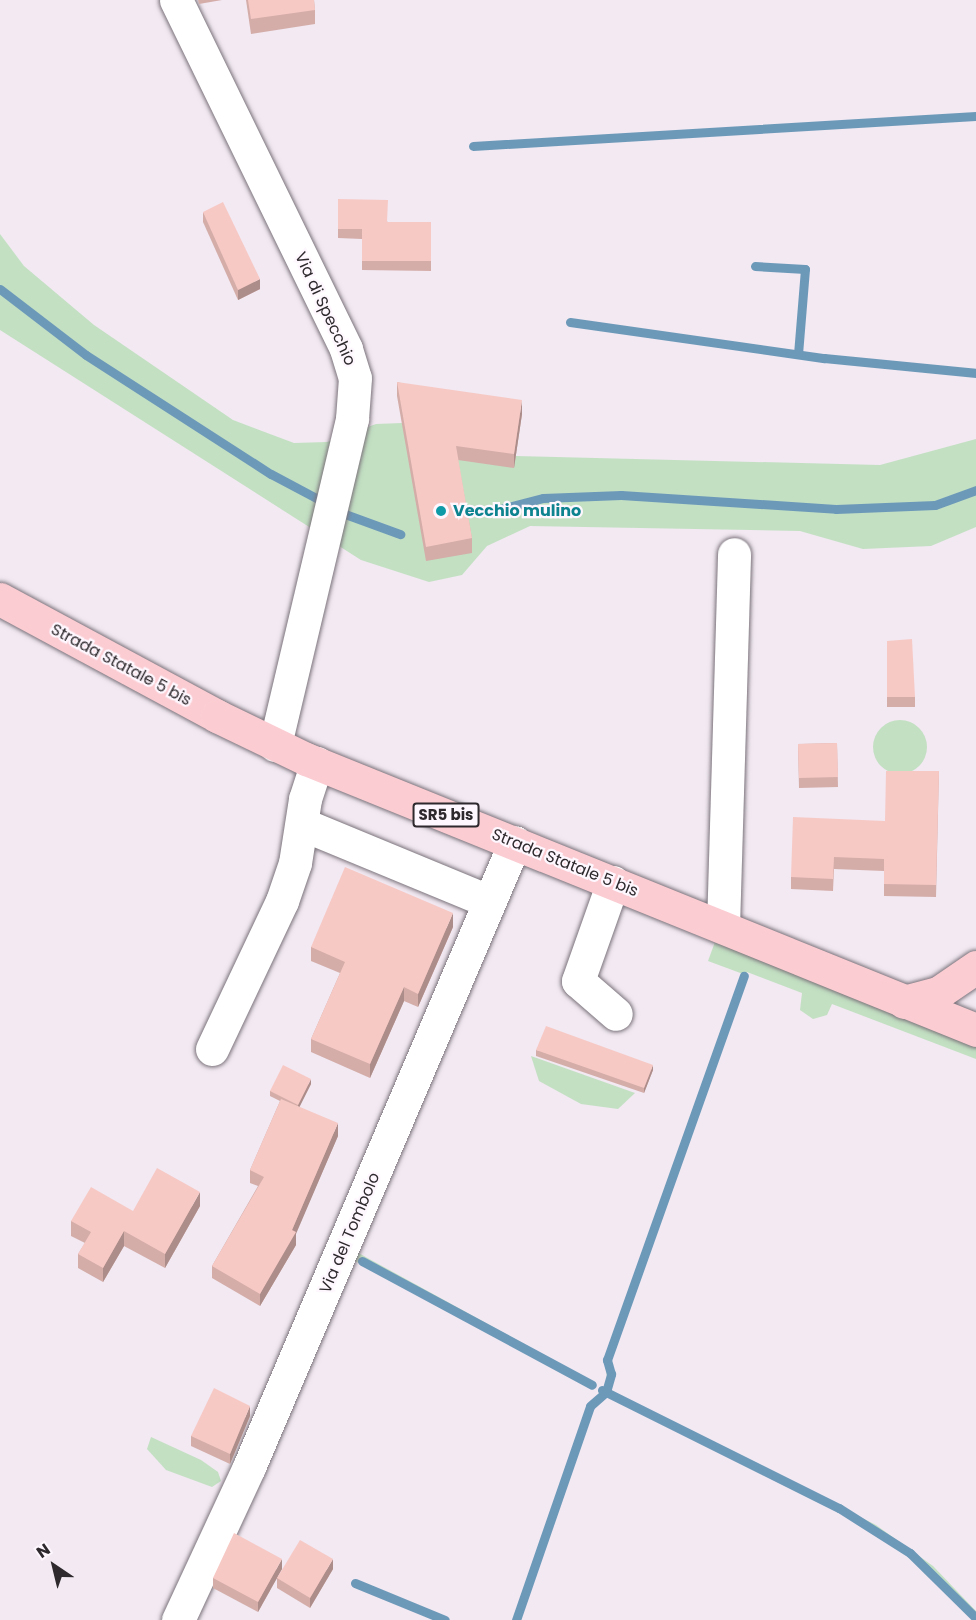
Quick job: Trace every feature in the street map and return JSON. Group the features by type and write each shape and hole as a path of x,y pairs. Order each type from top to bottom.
{"main road":[{"name":"Strada Statale 5 bis","path":"0,599 275,745 904,1002 973,1026"},
{"path":"904,1002 938,993 976,967"},
{"path":"973,1026 963,1000 976,973"}],"street":[{"name":"Via di Specchio","path":"176,0 346,349 355,378 352,419 275,745"},
{"path":"723,927 734,554"},
{"path":"212,1049 282,901 302,824 305,799 317,763"},
{"path":"302,824 473,895"},
{"name":"Via del Tombolo","path":"178,1620 254,1456 515,842"},
{"path":"613,882 578,981 616,1014"}],"green space":[{"path":"0,234 24,266 94,325 233,420 294,443 327,442 376,424 402,423 456,460 516,456 880,465 976,439 976,527 931,546 863,549 800,531 530,526 487,546 462,575 429,582 361,560 0,330"},
{"path":"900,720 910,722 919,728 925,737 927,747 925,757 919,766 910,772 900,774 890,772 881,766 875,757 873,747 875,737 881,728 890,722"},
{"path":"715,942 976,1046 976,1059 832,1004 827,1015 813,1019 800,1010 802,993 747,972 609,1360 608,1389 876,1525 933,1566 976,1611 976,1620 913,1557 853,1519 606,1395 591,1407 514,1620 588,1405 603,1393 607,1382 606,1361 743,974 708,961"},
{"path":"531,1056 635,1093 618,1109 581,1104 539,1081"},
{"path":"353,1250 588,1379 592,1385 349,1258"},
{"path":"151,1437 201,1460 218,1472 221,1481 212,1487 166,1470 147,1449"}],"building":[{"path":"248,0 314,0 315,10 251,19"},
{"path":"338,199 388,200 387,222 431,222 431,261 362,261 362,229 338,229"},
{"path":"223,202 260,279 238,290 203,212"},
{"name":"Vecchio mulino","path":"397,382 522,400 514,454 456,446 472,538 426,547"},
{"path":"912,639 915,697 887,697 887,641"},
{"path":"837,743 838,777 799,778 798,744"},
{"path":"886,771 939,771 936,885 884,884 884,859 834,857 833,879 791,877 793,817 885,821"},
{"path":"345,867 453,913 418,994 404,987 370,1064 311,1039 345,962 311,947"},
{"path":"546,1026 653,1065 644,1088 536,1050"},
{"path":"283,1065 311,1079 298,1105 270,1091"},
{"path":"281,1099 338,1123 292,1230 296,1232 260,1294 212,1266 264,1177 250,1170"},
{"path":"157,1168 200,1192 165,1254 124,1231 103,1268 78,1254 91,1232 71,1221 91,1187 133,1211"},
{"path":"214,1388 250,1406 230,1454 191,1436"},
{"path":"234,1533 282,1559 258,1602 213,1578"},
{"path":"300,1540 333,1559 310,1598 277,1578"}],"waterway":[{"path":"473,146 976,116"},
{"path":"755,266 805,269 798,354"},
{"path":"0,289 86,355 271,474 318,499"},
{"path":"570,322 824,358 976,373"},
{"path":"492,511 543,498 621,495 836,509 935,505 976,490"},
{"path":"345,514 400,534"},
{"path":"516,1620 590,1406 606,1392 611,1374 607,1360 744,976"},
{"path":"362,1261 592,1385"},
{"path":"602,1390 839,1508 910,1553 976,1618"},
{"path":"355,1583 445,1620"}],"place":[{"name":"Vecchio mulino","path":"441,511"}]}
